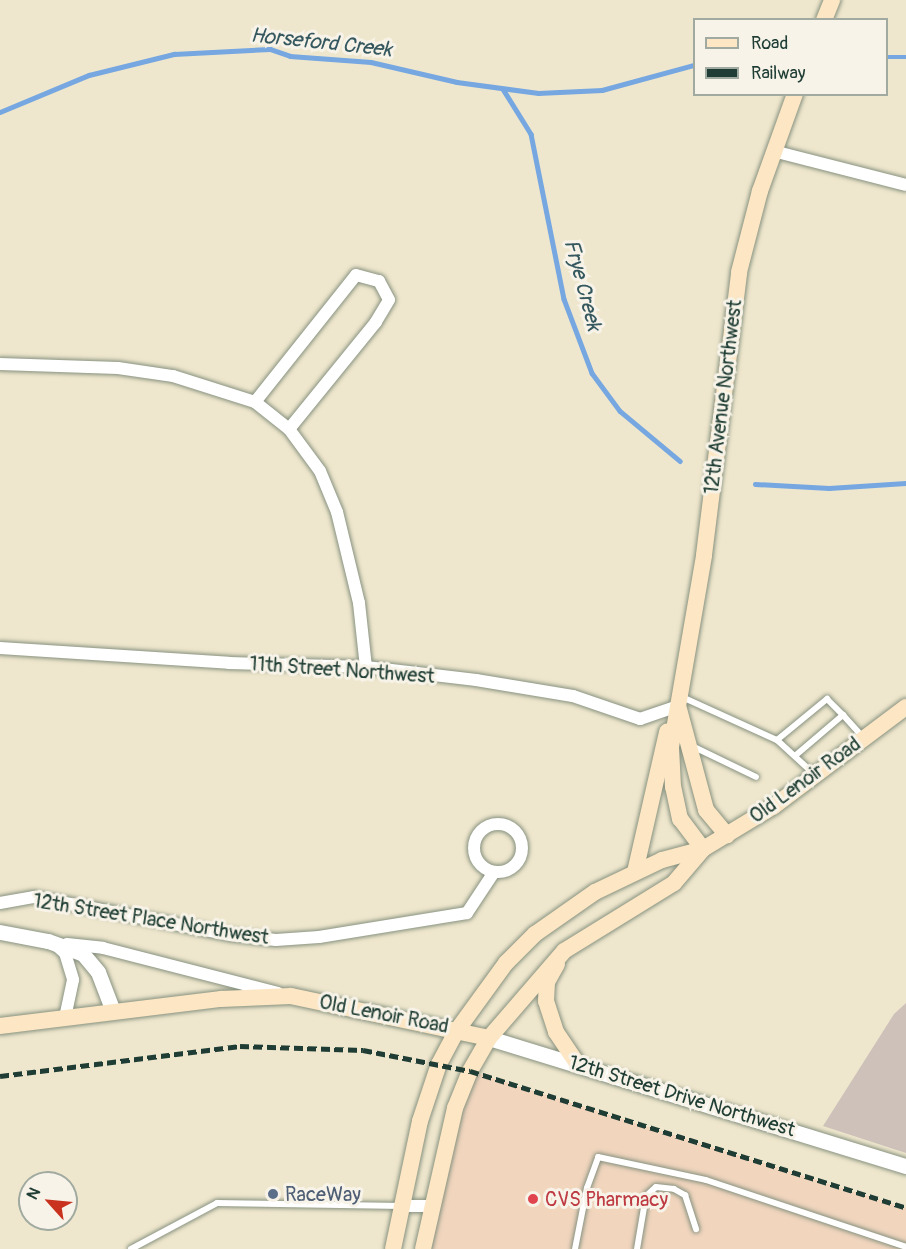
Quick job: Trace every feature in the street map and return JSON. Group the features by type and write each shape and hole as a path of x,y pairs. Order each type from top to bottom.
{"main road":[{"path":"825,18 832,0"},
{"name":"12th Avenue Northwest","path":"703,849 680,819 673,787 671,747 704,555 739,272 773,151 794,96"},
{"name":"12th Avenue Northwest","path":"678,701 706,810 727,835"},
{"name":"12th Avenue Northwest","path":"635,872 662,744 678,701"},
{"name":"Old Lenoir Road","path":"0,1026 221,999 291,996 458,1029 506,963 535,934 595,892 662,860 703,849 727,835 816,775 863,737 906,707"},
{"name":"Old Lenoir Road","path":"423,1249 455,1108 470,1071 489,1038 564,951 674,883 703,849"},
{"path":"564,951 547,982 546,1001 556,1032 578,1063"},
{"path":"393,1249 420,1121 439,1064 458,1029"},
{"name":"12th Street Drive Northwest","path":"458,1029 489,1038"}],"street":[{"path":"773,151 906,185"},
{"path":"255,402 356,275 379,281 389,300 376,322 289,429"},
{"path":"0,364 118,368 173,376 255,402 289,429 320,471 337,512 359,603 366,668"},
{"name":"11th Street Northwest","path":"0,648 229,663 366,668 546,689 640,719 678,701"},
{"name":"12th Street Place Northwest","path":"0,903 34,897 231,935 276,940 308,938 467,913 494,872 516,864 522,850 518,835 498,824 478,835 474,850 480,864 494,872"},
{"path":"0,932 102,948 291,996"},
{"path":"48,941 92,961 113,1011"},
{"path":"48,941 65,953 71,967 72,991 64,1017"},
{"name":"12th Street Drive Northwest","path":"489,1038 578,1063 906,1166"},
{"path":"402,1206 433,1206"}],"lane":[{"path":"777,740 827,699 863,737"},
{"path":"678,701 777,740 816,775"},
{"path":"796,755 843,715"},
{"path":"689,744 756,777"},
{"path":"575,1249 587,1188 598,1157 706,1180 906,1247"},
{"path":"637,1249 646,1196 656,1187 674,1189 685,1195 696,1229"},
{"path":"131,1249 217,1203 402,1206"}],"shaded area":[{"path":"906,1003 906,1153 823,1126 894,1014"},
{"path":"470,1071 906,1208 906,1249 423,1249"}],"waterway":[{"name":"Horseford Creek","path":"0,112 89,75 174,54 270,49 290,56 371,62 457,82 538,93 602,90 693,65"},
{"path":"888,57 906,57"},
{"name":"Frye Creek","path":"503,89 531,134 564,299 592,373 620,411 680,461"},
{"name":"Frye Creek","path":"755,484 829,488 906,483"}],"railway":[{"path":"0,1076 240,1046 363,1050 470,1071 906,1208"}],"place":[{"name":"RaceWay","path":"273,1194"},
{"name":"CVS Pharmacy","path":"533,1199"}]}
